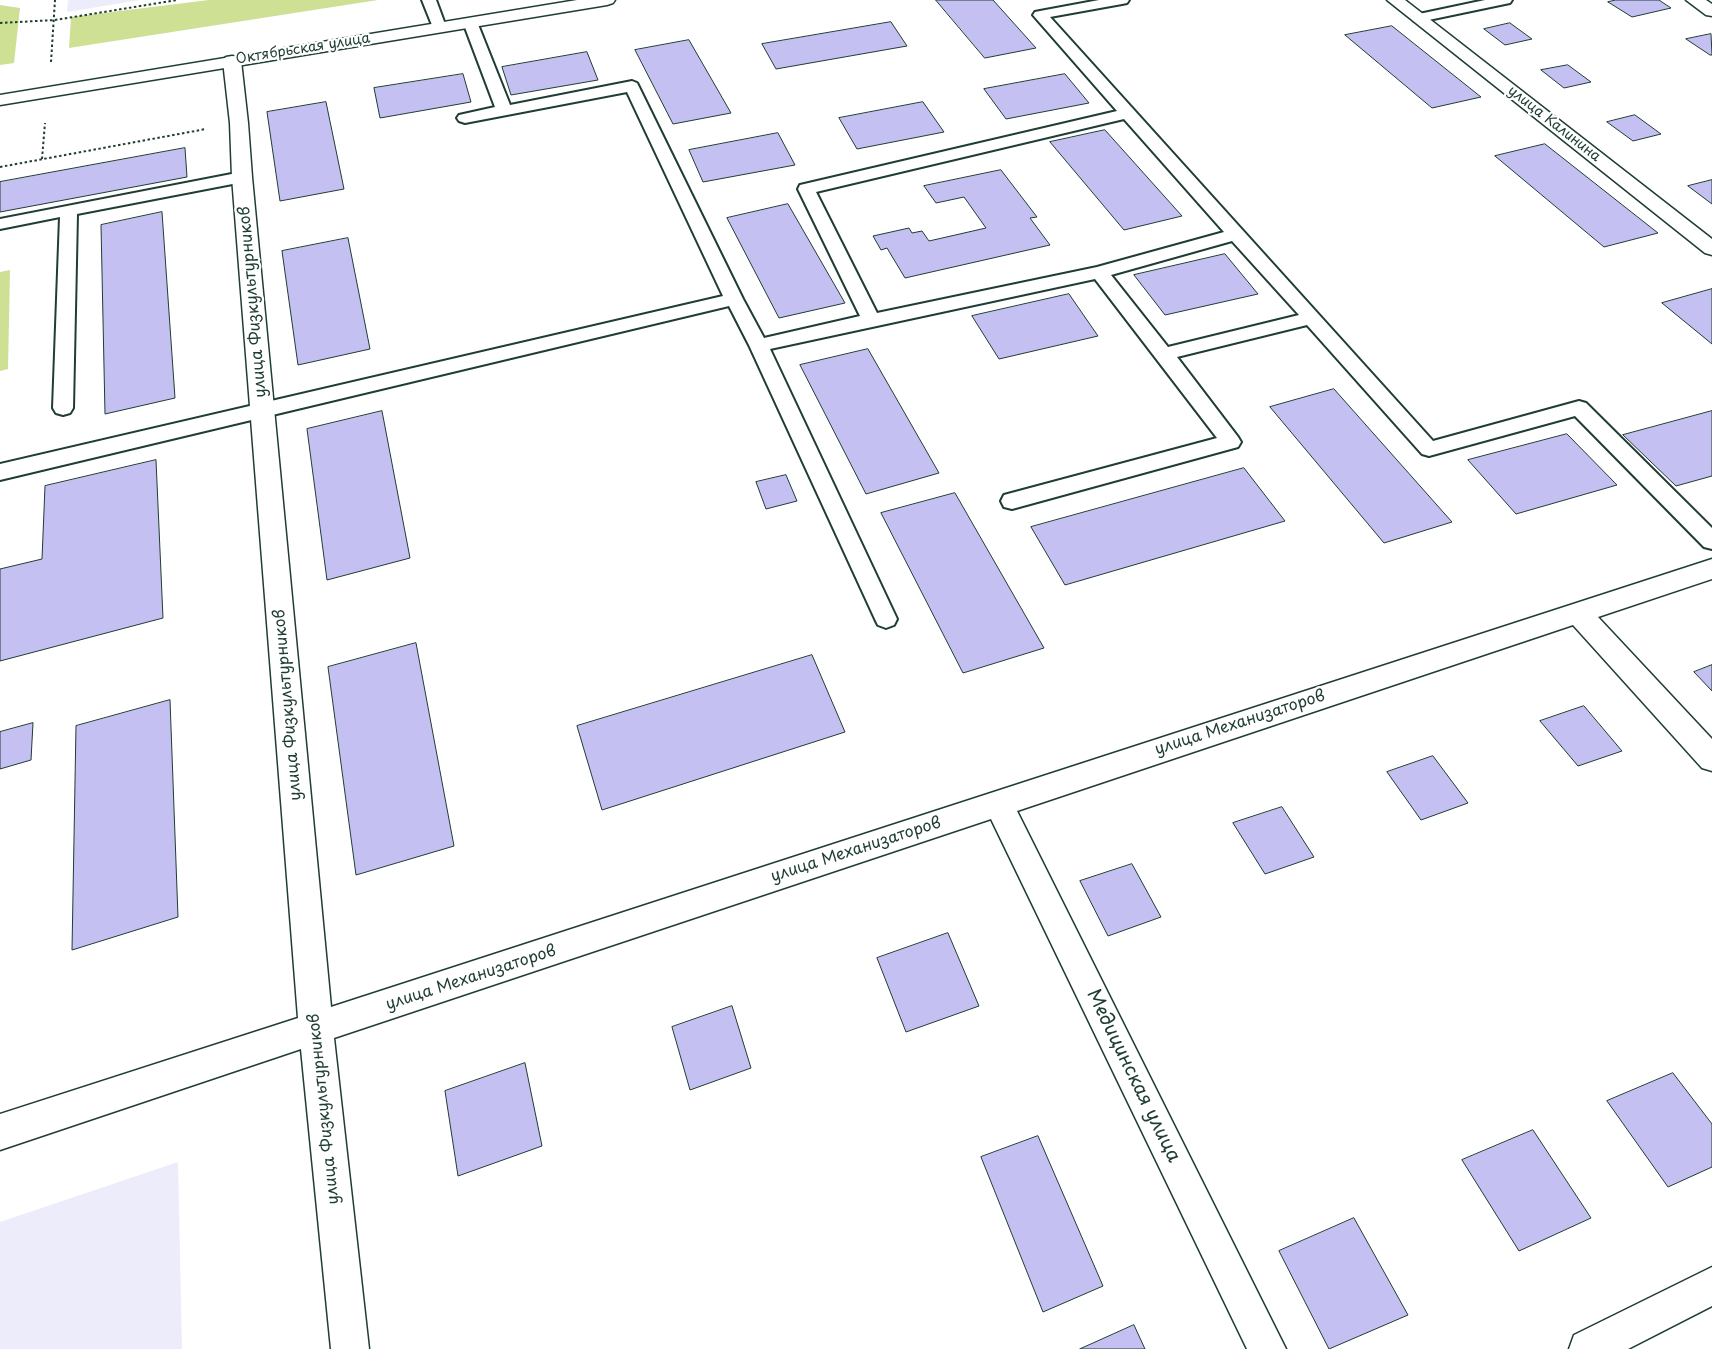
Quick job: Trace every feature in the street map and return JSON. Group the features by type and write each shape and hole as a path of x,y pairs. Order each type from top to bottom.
{"street":[{"name":"Октябрьская улица","path":"0,100 607,0"},
{"name":"улица Калинина","path":"1395,0 1712,249"},
{"path":"1694,0 1712,11"},
{"name":"улица Физкультурников","path":"232,61 239,123 242,177 316,1030 350,1349"},
{"name":"улица Механизаторов","path":"0,1132 316,1030 998,803 1712,570"},
{"path":"1578,613 1712,759"},
{"name":"Медицинская улица","path":"998,803 1268,1349"},
{"path":"1588,1349 1712,1286"}],"lane":[{"path":"429,0 439,27"},
{"path":"1122,0 1040,15 1429,449 1579,408 1712,541"},
{"path":"1419,18 1505,0"},
{"path":"470,22 504,110"},
{"path":"465,118 632,86 734,299 759,345 886,619"},
{"path":"871,320 806,189 1128,113"},
{"path":"0,224 242,177"},
{"path":"63,408 69,210"},
{"path":"759,345 1099,272 1236,234"},
{"path":"1012,501 1231,442 1099,272"},
{"path":"0,472 734,299"},
{"path":"1164,354 1312,318"}],"path":[{"path":"0,23 55,20 177,0"},
{"path":"0,167 239,123"}],"shaded area":[{"path":"68,0 140,0 67,12"},
{"path":"178,1162 182,1349 0,1349 0,1222"}],"green space":[{"path":"209,0 378,0 69,48 71,17"},
{"path":"0,5 20,8 14,63 0,65"},
{"path":"10,270 8,369 0,371 0,272"}],"building":[{"path":"936,0 993,0 1036,48 985,58"},
{"path":"1616,0 1659,0 1671,8 1632,17 1608,2"},
{"path":"891,22 907,46 776,69 762,44"},
{"path":"1510,23 1532,39 1505,45 1484,29"},
{"path":"1392,26 1481,97 1432,108 1345,35"},
{"path":"1711,34 1712,55 1686,39"},
{"path":"689,40 731,113 673,124 635,50"},
{"path":"587,52 598,80 511,95 502,67"},
{"path":"1568,65 1591,82 1564,88 1541,70"},
{"path":"463,74 471,102 380,118 374,88"},
{"path":"1065,74 1089,103 1006,119 984,89"},
{"path":"326,102 344,189 280,201 267,112"},
{"path":"923,102 944,132 857,149 839,118"},
{"path":"1635,115 1661,134 1633,141 1607,122"},
{"path":"1105,130 1182,216 1124,230 1050,142"},
{"path":"778,133 795,165 703,182 689,150"},
{"path":"1545,144 1658,233 1604,247 1495,156"},
{"path":"185,148 187,177 0,212 0,182"},
{"path":"1001,170 1037,217 1030,218 1050,245 905,278 887,248 881,250 873,236 909,228 912,233 922,231 929,241 986,228 964,197 936,203 924,186"},
{"path":"1712,180 1712,204 1688,186"},
{"path":"788,204 845,303 779,318 727,218"},
{"path":"162,212 175,398 105,414 101,225"},
{"path":"348,238 370,349 298,365 282,251"},
{"path":"1225,254 1258,294 1165,315 1134,275"},
{"path":"1712,289 1712,344 1662,303"},
{"path":"1069,294 1098,336 999,359 972,316"},
{"path":"868,349 939,473 866,494 800,365"},
{"path":"1334,389 1452,522 1384,543 1270,407"},
{"path":"382,411 410,558 327,580 307,429"},
{"path":"1712,411 1712,476 1676,486 1623,435"},
{"path":"1567,434 1617,485 1516,514 1468,460"},
{"path":"156,460 163,618 0,661 0,569 42,559 45,486"},
{"path":"1244,468 1285,521 1065,585 1031,527"},
{"path":"786,475 797,501 766,509 756,482"},
{"path":"955,493 1044,648 963,673 881,513"},
{"path":"416,643 454,846 356,875 328,667"},
{"path":"812,655 845,732 602,810 577,726"},
{"path":"1712,665 1712,691 1694,672"},
{"path":"170,700 178,917 72,950 76,726"},
{"path":"1584,706 1622,751 1578,766 1540,721"},
{"path":"33,723 31,760 0,769 0,732"},
{"path":"1433,756 1468,803 1421,820 1387,772"},
{"path":"1282,807 1314,857 1265,874 1233,823"},
{"path":"1132,864 1161,917 1108,936 1080,881"},
{"path":"948,933 979,1006 906,1032 877,958"},
{"path":"732,1006 751,1068 690,1090 672,1027"},
{"path":"525,1063 542,1146 458,1176 445,1091"},
{"path":"1673,1073 1712,1124 1712,1167 1668,1187 1607,1101"},
{"path":"1533,1130 1591,1218 1519,1251 1462,1160"},
{"path":"1038,1136 1103,1286 1043,1312 981,1157"},
{"path":"1354,1218 1408,1315 1329,1349 1279,1251"},
{"path":"1134,1325 1145,1349 1080,1349"}]}
